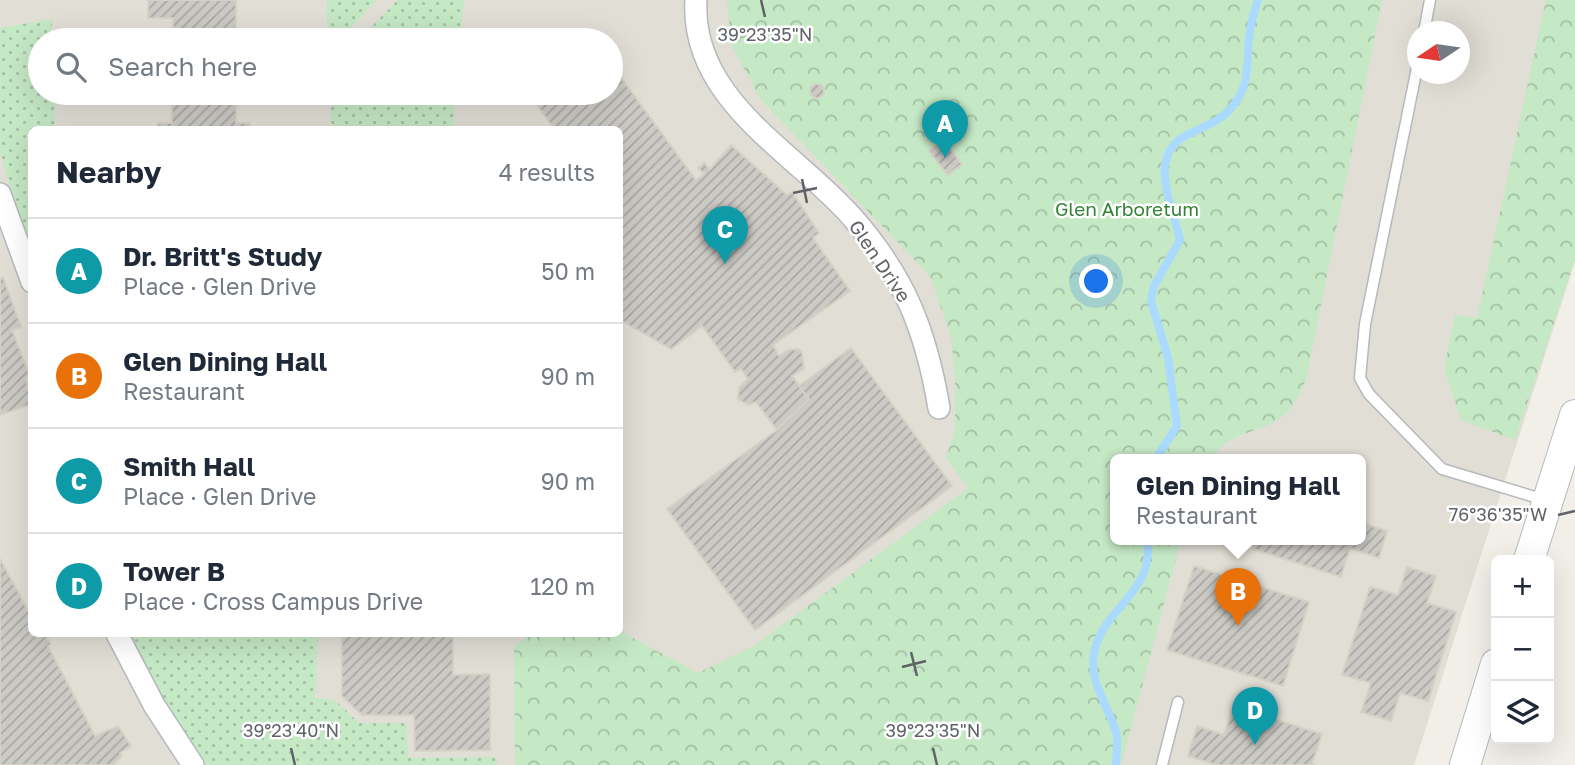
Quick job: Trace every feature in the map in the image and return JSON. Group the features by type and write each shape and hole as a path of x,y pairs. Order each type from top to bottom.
{"street":[{"name":"Glen Drive","path":"696,0 695,17 703,49 728,97 783,155 851,216 896,277 921,328 939,408"},
{"path":"0,194 28,271"},
{"path":"1531,555 1575,415"},
{"path":"119,637 154,705 193,765"},
{"path":"1465,765 1491,680"}],"lane":[{"path":"1426,21 1430,0"},
{"path":"1414,84 1366,324 1360,378 1368,394 1442,469 1548,501"},
{"path":"1162,765 1178,702"}],"shaded area":[{"path":"0,0 1575,0 1575,261 1414,765 0,765"}],"green space":[{"path":"327,0 377,0 350,28 327,28"},
{"path":"398,0 464,0 461,28 370,28"},
{"name":"Glen Arboretum","path":"727,0 1382,0 1306,380 1296,400 1282,417 1235,438 1215,454 1110,454 1110,545 1180,545 1121,765 515,765 514,647 526,637 623,637 623,633 698,673 755,645 968,488 946,458 955,430 955,379 951,337 930,276 760,99 731,44"},
{"path":"1546,0 1575,0 1575,260 1515,440 1461,420 1444,369 1455,315 1477,318"},
{"path":"52,19 52,28 28,28 28,105 54,105 55,126 28,126 28,246 0,153 0,28"},
{"path":"331,105 455,105 453,126 333,126"},
{"path":"130,637 318,637 315,698 335,700 359,723 407,723 408,758 496,757 497,765 206,765 162,700"}],"building":[{"path":"148,0 236,0 236,28 173,28 173,18 148,18"},
{"path":"623,80 696,180 704,174 698,168 704,163 710,169 731,145 787,195 792,192 819,233 813,238 850,291 773,345 779,356 788,350 799,349 802,353 804,369 792,376 809,399 777,430 756,402 748,405 738,399 739,388 748,379 741,369 735,372 702,326 671,349 623,322 623,126 552,126 537,105 623,105"},
{"path":"817,84 822,86 822,96 817,98 812,96 810,91 812,86"},
{"path":"172,105 236,105 236,123 250,123 250,126 158,126 158,123 172,123"},
{"path":"943,140 962,164 948,175 929,151"},
{"path":"3,277 21,327 12,330 28,371 28,405 0,415 0,278"},
{"path":"851,348 952,486 755,630 667,509 777,430 809,399 799,386"},
{"path":"1366,524 1387,531 1379,558 1350,548 1341,577 1253,549 1254,545 1366,545"},
{"path":"0,559 28,610 28,637 47,637 51,644 48,646 95,736 118,726 131,746 120,753 122,756 113,765 0,765"},
{"path":"1194,566 1309,602 1283,686 1167,650"},
{"path":"1407,567 1436,576 1427,603 1456,612 1428,701 1400,693 1391,721 1361,712 1371,683 1342,675 1370,587 1398,595"},
{"path":"342,637 453,637 453,675 490,674 490,750 415,751 414,715 362,715 342,696"},
{"path":"1233,706 1322,734 1312,764 1315,765 1216,765 1188,756 1197,726 1224,735"}],"waterway":[{"path":"1159,454 1177,426 1168,358 1151,301 1154,286 1180,240 1166,185 1167,157 1173,146 1185,136 1221,117 1238,99 1247,71 1251,27 1258,0"},
{"path":"1116,765 1117,736 1096,682 1093,660 1100,634 1144,573 1147,545"}],"place":[{"name":"Dr. Britt's Study","path":"945,158"},
{"name":"Smith Hall","path":"725,264"},
{"name":"Glen Dining Hall","path":"1238,626"},
{"name":"Tower B","path":"1255,745"}]}
